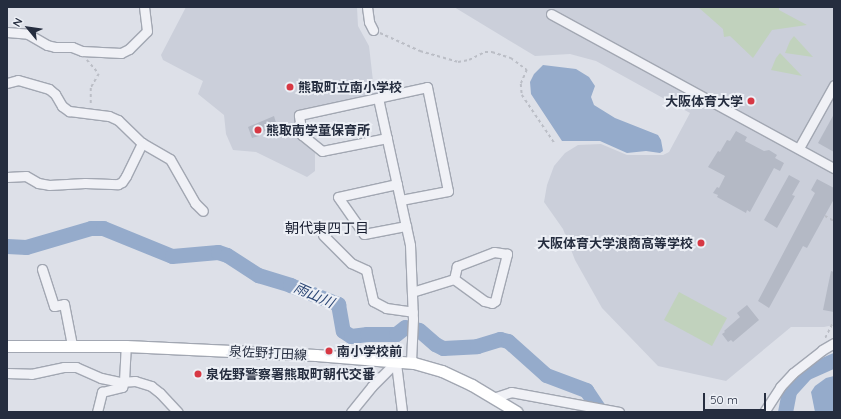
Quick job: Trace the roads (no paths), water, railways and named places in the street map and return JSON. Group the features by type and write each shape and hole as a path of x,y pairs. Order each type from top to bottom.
{"main road":[{"name":"泉佐野打田線","path":"7,346 126,346 316,355 411,362 442,371 517,412"}],"street":[{"path":"7,32 28,34 46,45 54,47 72,47 82,51 121,53 130,49 147,31 144,7"},
{"path":"367,7 369,22 373,30"},
{"path":"551,14 834,168"},
{"path":"7,83 18,80 49,89 55,94 62,106 69,111 109,116 118,120 142,143 170,159 195,203 203,211"},
{"path":"799,148 834,85"},
{"path":"387,138 322,152 302,135 299,115 427,87 448,191 401,200"},
{"path":"378,98 410,245 413,316 411,362"},
{"path":"7,177 26,176 49,185 85,183 118,184 122,182 126,176 142,143"},
{"path":"397,184 338,197 364,234 406,226"},
{"path":"323,235 351,263 366,270 374,301 386,308 413,316"},
{"path":"494,252 507,254 495,301 492,303 484,301 454,279 457,266 494,252"},
{"path":"42,269 54,306 64,304 72,345"},
{"path":"412,292 454,279"},
{"path":"764,412 780,387 793,373 822,350 834,343"},
{"path":"97,412 102,392 122,387 124,381 126,346"},
{"path":"352,412 372,386 397,362"},
{"path":"397,362 402,412"},
{"path":"7,373 31,374 64,367 76,367 101,378 135,381 151,386 160,393 178,412"},
{"path":"493,398 511,392 619,412"}],"water":[{"path":"543,65 576,69 589,77 595,86 591,97 594,105 615,118 658,135 661,140 663,151 660,153 646,151 627,153 600,141 562,141 531,94 530,82 534,74"},
{"path":"834,376 834,412 815,412 811,392 815,386 826,378"}],"waterway":[{"name":"雨山川","path":"7,246 26,247 91,228 103,228 172,256 218,252 227,255 258,275 290,285 338,304 343,331 351,336 367,334 396,334 405,327 419,330 435,344 443,348 477,346 500,339 508,341 546,375 586,390 601,412"},
{"name":"雨山川","path":"785,412 789,391 805,373 834,360"}],"place":[{"name":"熊取町立南小学校","path":"290,87"},
{"name":"大阪体育大学","path":"751,101"},
{"name":"熊取南学童保育所","path":"258,130"},
{"name":"大阪体育大学浪商高等学校","path":"701,243"},
{"name":"南小学校前","path":"329,351"},
{"name":"泉佐野警察署熊取町朝代交番","path":"198,374"}],"district":[{"name":"朝代東四丁目","path":"327,228"}]}
